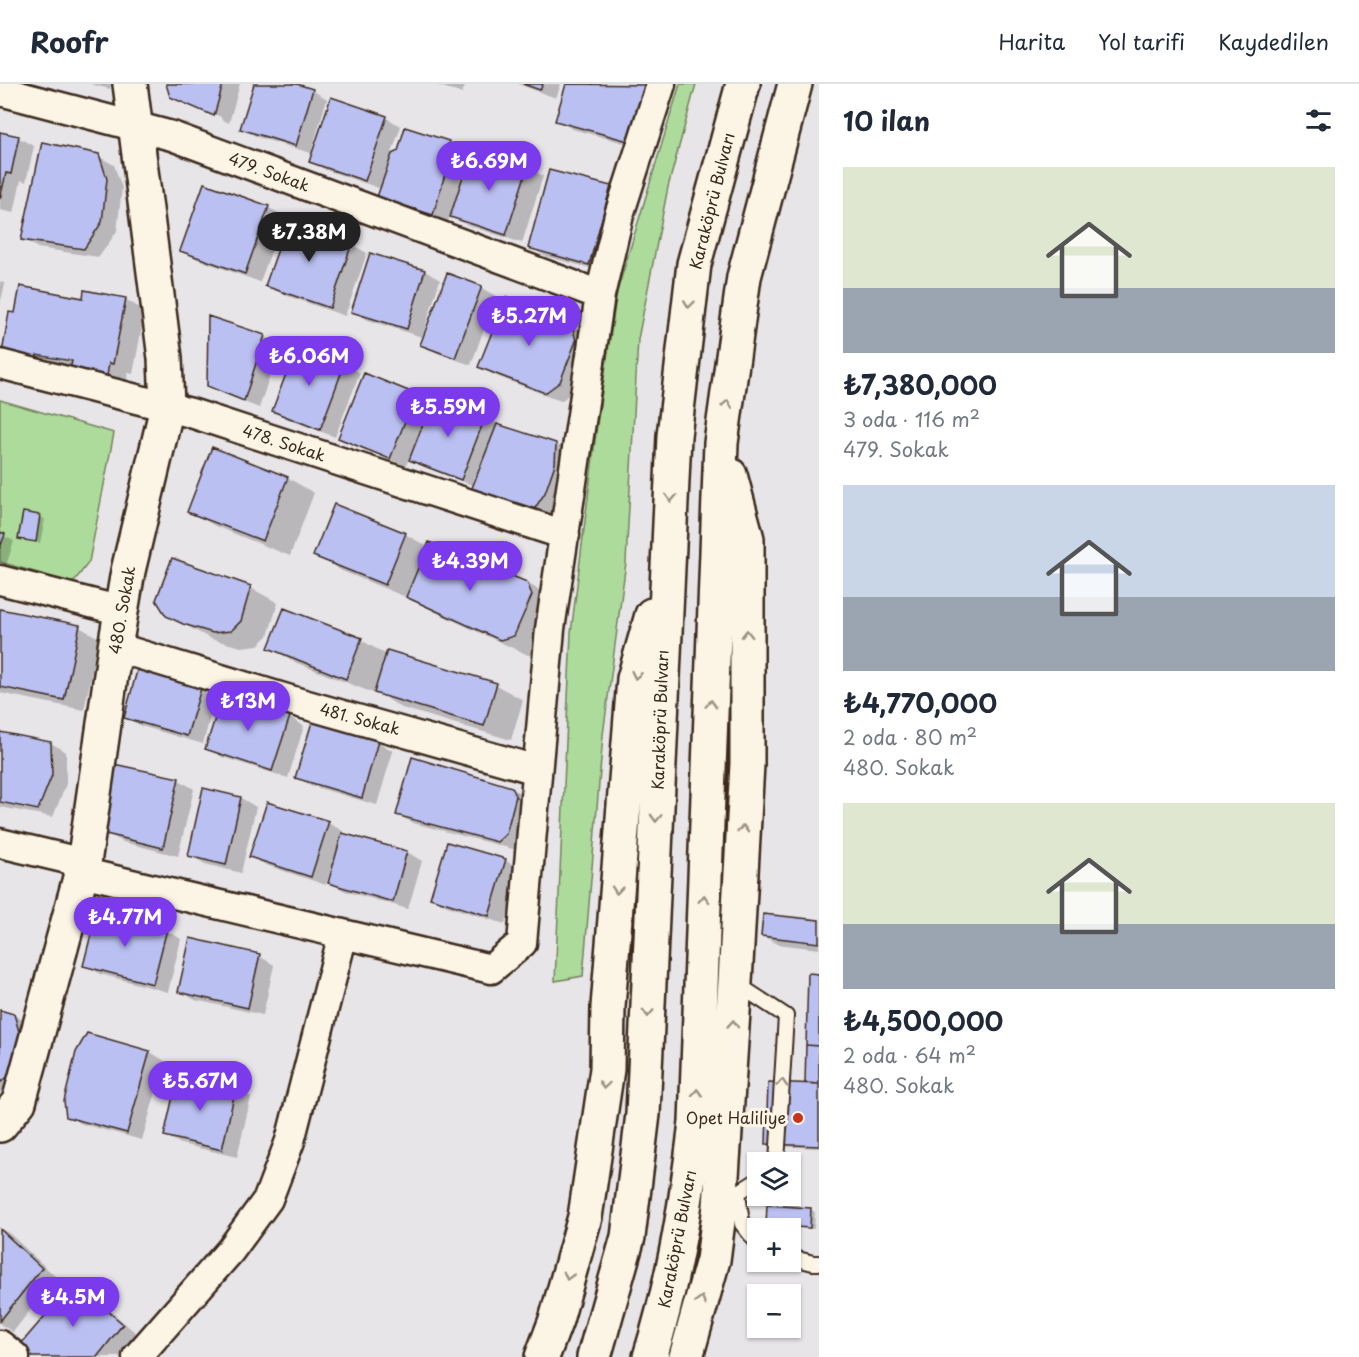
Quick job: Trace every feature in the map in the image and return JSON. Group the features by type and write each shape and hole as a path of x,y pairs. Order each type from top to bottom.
{"main road":[{"name":"480. Sokak","path":"0,1125 19,1102 83,867 128,571 167,407 165,358 130,84"},
{"name":"Karaköprü Bulvarı","path":"594,1357 628,1238 643,1114 674,436 694,264 743,84"},
{"name":"Karaköprü Bulvarı","path":"650,1357 659,1328 686,1206 696,1122 721,443 744,277 795,84"},
{"path":"686,1357 729,1199 735,982 747,764 747,539 721,443"},
{"path":"542,1357 556,1320 586,1205 607,1069 608,1007 634,679 667,558"}],"street":[{"path":"0,843 83,867 343,934 491,969 522,943 550,629 600,295 619,215 661,84"},
{"name":"479. Sokak","path":"0,91 172,136 600,295"},
{"name":"478. Sokak","path":"0,364 192,413 565,535"},
{"path":"0,580 122,611"},
{"name":"481. Sokak","path":"115,647 300,703 537,770"},
{"path":"137,1357 230,1251 268,1199 290,1141 343,934"},
{"path":"0,1345 15,1357"}],"lane":[{"path":"735,982 786,1016 778,1152"},
{"path":"747,1187 729,1199 747,1230"},
{"path":"801,1260 819,1263"}],"green space":[{"path":"680,84 696,84 668,187 638,339 626,562 603,735 583,976 555,981 571,633 597,425 617,292"},
{"path":"0,400 114,433 89,562 73,583 0,562"}],"building":[{"path":"166,84 223,84 214,116 170,97"},
{"path":"254,84 297,84 313,89 296,146 240,129"},
{"path":"523,84 543,84 540,90"},
{"path":"566,84 648,85 632,142 555,121"},
{"path":"331,97 387,116 365,181 309,162"},
{"path":"405,127 449,141 443,165 446,171 433,215 377,197 392,154 398,151"},
{"path":"0,132 19,136 11,174 6,173 0,199"},
{"path":"42,142 99,154 107,179 102,222 84,249 21,240"},
{"path":"472,148 528,166 506,235 450,217"},
{"path":"549,170 611,186 589,265 528,248"},
{"path":"204,183 269,206 245,274 180,251"},
{"path":"288,221 306,227 308,221 338,231 336,238 352,243 330,308 265,286"},
{"path":"370,253 425,270 407,329 351,312"},
{"path":"447,273 482,286 455,358 420,345"},
{"path":"20,286 83,298 84,290 126,298 113,364 109,363 107,376 70,369 72,361 37,355 36,359 2,353 9,312 15,313"},
{"path":"506,297 572,324 576,341 560,382 545,393 478,367"},
{"path":"208,316 265,335 244,401 207,386"},
{"path":"297,345 345,363 320,430 272,411"},
{"path":"364,373 416,394 390,459 338,438"},
{"path":"434,396 486,415 461,480 409,460"},
{"path":"497,424 556,443 555,464 545,493 533,511 472,488"},
{"path":"212,447 288,477 263,541 187,512"},
{"path":"334,504 406,533 385,585 313,556"},
{"path":"23,512 40,515 36,542 18,539"},
{"path":"0,532 5,534 0,548"},
{"path":"429,542 527,582 532,595 514,636 500,640 406,597"},
{"path":"172,558 251,586 241,621 231,631 213,633 166,616 156,600"},
{"path":"284,608 362,638 346,679 268,648"},
{"path":"0,609 80,625 64,700 0,687"},
{"path":"387,650 497,683 484,726 374,693"},
{"path":"138,667 202,685 187,736 124,718"},
{"path":"223,694 290,716 272,771 205,749"},
{"path":"312,722 378,741 362,798 295,778"},
{"path":"0,732 51,742 52,775 38,810 0,802"},
{"path":"412,757 512,787 516,796 506,834 497,842 396,815"},
{"path":"109,763 179,778 163,848 106,834 98,826"},
{"path":"203,788 241,797 226,865 188,856"},
{"path":"267,802 329,821 311,877 249,857"},
{"path":"342,833 407,851 393,902 328,883"},
{"path":"447,842 506,859 489,916 430,898"},
{"path":"97,911 167,929 153,984 83,966"},
{"path":"763,914 819,920 819,943 761,936"},
{"path":"190,938 260,954 248,1008 178,992"},
{"path":"808,973 819,974 819,1046 806,1045"},
{"path":"0,1010 14,1014 20,1035 11,1074 0,1083"},
{"path":"87,1033 150,1051 127,1133 66,1117 64,1101 76,1052"},
{"path":"806,1045 819,1046 819,1084 805,1083"},
{"path":"178,1074 236,1087 222,1150 164,1136"},
{"path":"768,1082 819,1084 819,1146 766,1144"},
{"path":"767,1206 811,1208 810,1228 801,1227 801,1218 766,1218"},
{"path":"0,1229 42,1268 0,1321"},
{"path":"74,1282 123,1324 97,1357 32,1357 19,1346"}],"place":[{"name":"Opet Haliliye","path":"798,1118"}]}
